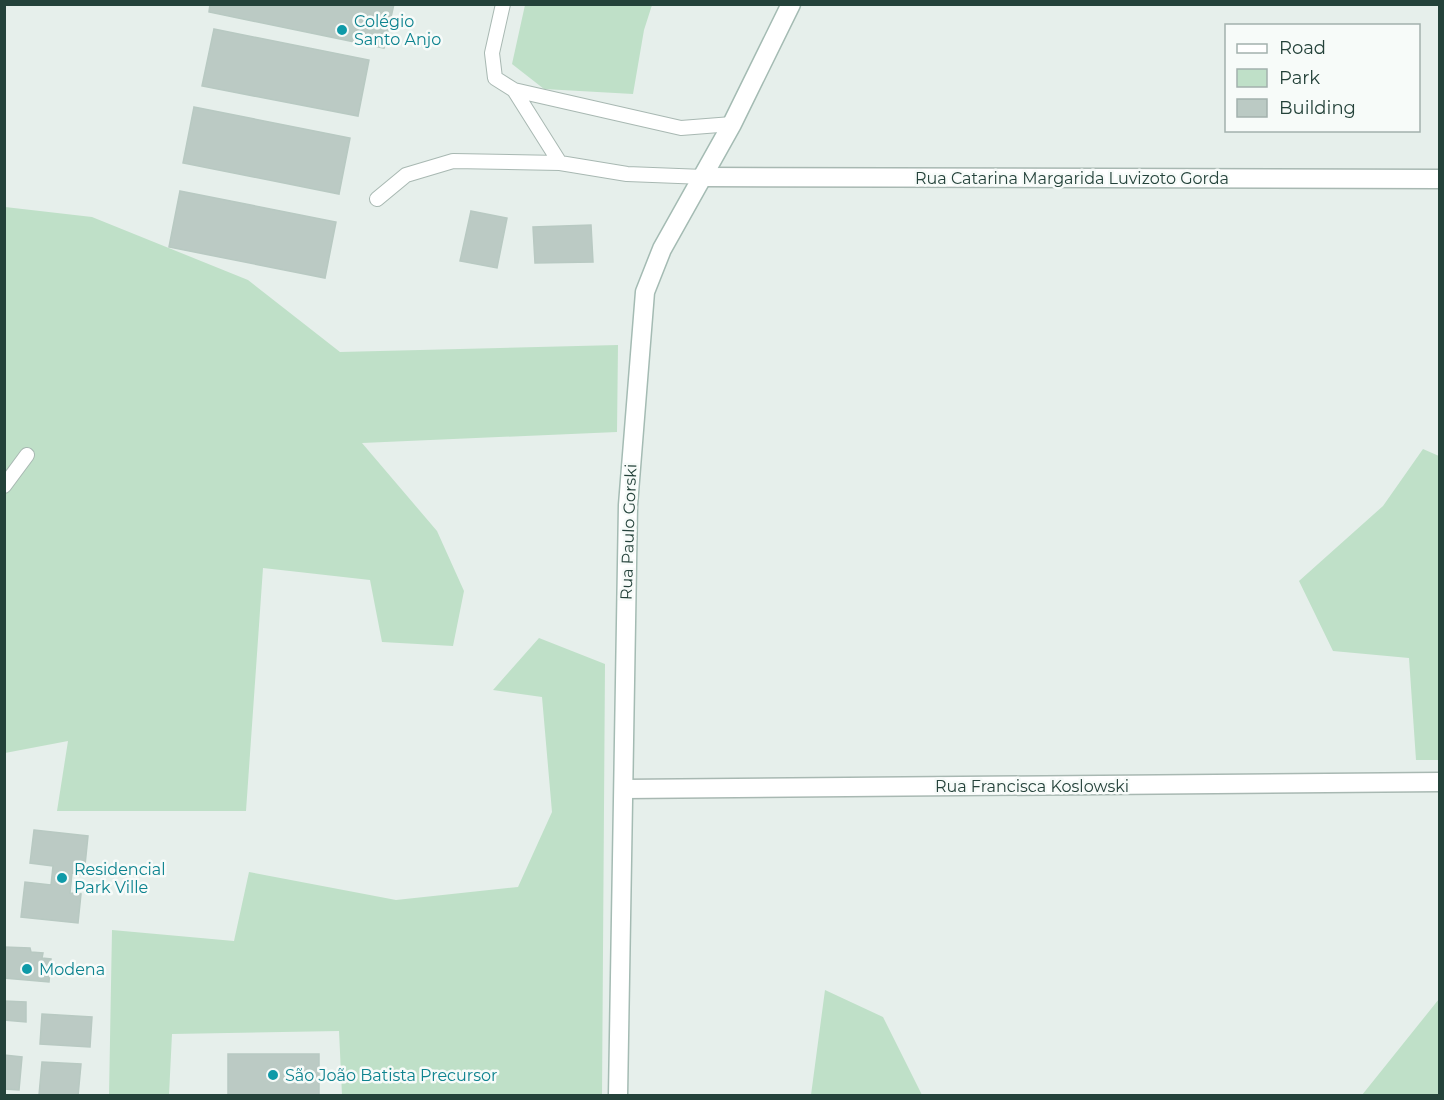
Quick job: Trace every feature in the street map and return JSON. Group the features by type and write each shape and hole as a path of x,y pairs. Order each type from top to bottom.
{"street":[{"name":"Rua Paulo Gorski","path":"618,1095 628,505 645,292 652,269 732,124 791,4"},
{"name":"Rua Catarina Margarida Luvizoto Gorda","path":"704,177 1440,179"},
{"name":"Rua Francisca Koslowski","path":"624,789 1440,782"}],"lane":[{"path":"503,4 492,53 495,78 514,90 681,129 732,124"},
{"path":"514,90 560,163"},
{"path":"377,200 406,175 453,161 560,163 627,174 704,177"},
{"path":"4,486 27,455"}],"green space":[{"path":"525,5 652,5 644,30 633,94 544,89 512,64"},
{"path":"5,207 92,217 248,280 340,352 618,345 617,432 362,443 437,531 464,591 453,646 382,642 370,580 263,568 246,811 57,811 68,741 5,753"},
{"path":"1423,449 1439,456 1439,760 1416,760 1409,658 1333,651 1299,581 1383,506"},
{"path":"539,638 605,664 602,1095 342,1095 339,1031 172,1034 169,1095 109,1095 112,930 234,941 249,872 396,900 518,887 552,812 542,697 493,690"},
{"path":"825,990 883,1017 922,1095 811,1095"},
{"path":"1439,999 1439,1095 1362,1095"}],"building":[{"name":"Colégio Santo Anjo","path":"210,4 394,4 384,48 209,12"},
{"path":"214,29 369,60 358,116 202,86"},
{"path":"194,107 350,138 339,194 183,163"},
{"path":"180,191 336,222 325,278 169,247"},
{"path":"471,211 507,218 497,268 460,261"},
{"path":"591,225 593,262 535,263 533,227"},
{"name":"Residencial Park Ville","path":"34,830 88,836 84,875 72,873 70,893 81,894 78,923 21,917 25,882 51,885 53,866 30,863"},
{"name":"Modena","path":"4,947 30,948 31,952 43,953 42,958 51,959 49,982 4,978"},
{"path":"4,1001 26,1002 26,1022 4,1020"},
{"path":"42,1014 92,1017 90,1047 40,1044"},
{"name":"São João Batista Precursor","path":"228,1054 319,1054 319,1096 228,1096"},
{"path":"4,1055 22,1057 19,1090 4,1089"},
{"path":"42,1062 81,1064 78,1096 39,1095"}],"place":[{"name":"Colégio Santo Anjo","path":"342,30"},
{"name":"Residencial Park Ville","path":"62,878"},
{"name":"Modena","path":"27,969"},
{"name":"São João Batista Precursor","path":"273,1075"}]}
